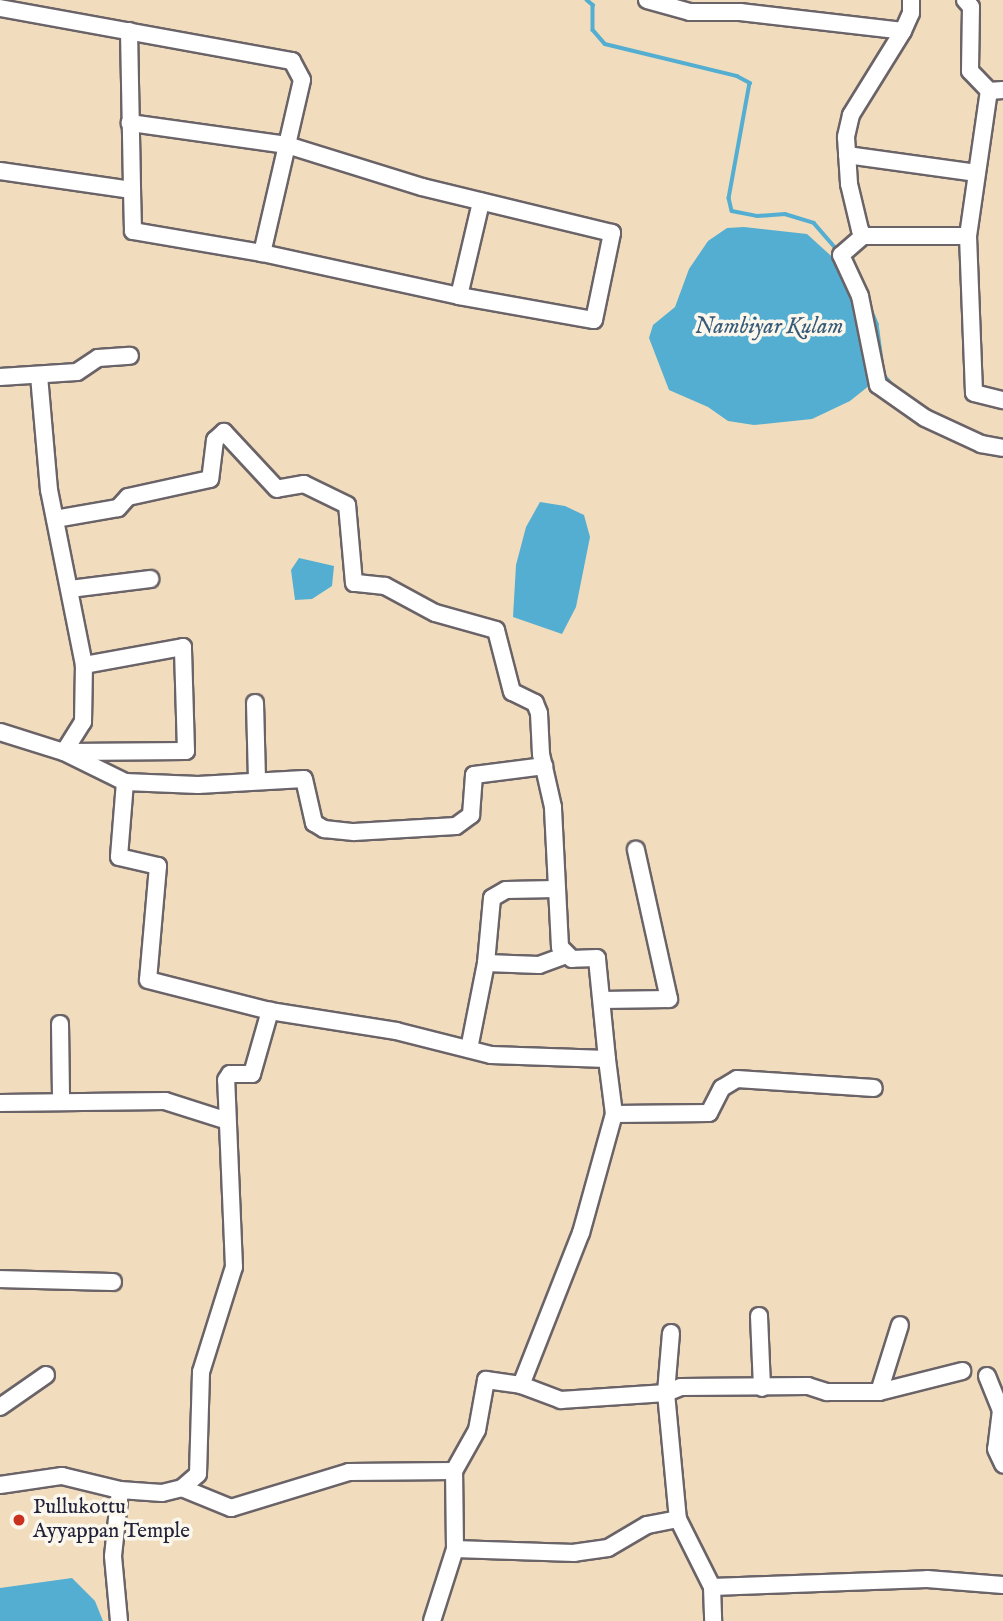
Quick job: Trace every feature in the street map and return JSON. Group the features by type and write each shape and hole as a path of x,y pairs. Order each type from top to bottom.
{"street":[{"path":"647,0 690,12 740,12 902,31"},
{"path":"863,236 849,184 847,155 851,115 902,31 911,13 911,0"},
{"path":"965,0 971,7 970,71 996,90 976,173 968,236 974,393 1003,400"},
{"path":"0,8 292,61 302,80 262,253"},
{"path":"129,32 130,123 132,190 132,231 262,253 459,296 594,320 612,233 481,202 287,145 130,123"},
{"path":"847,155 976,173"},
{"path":"0,171 132,190"},
{"path":"459,296 481,202"},
{"path":"968,236 863,236 841,255 860,296 878,384 925,418 981,444 1003,448"},
{"path":"0,377 77,372 98,358 130,356"},
{"path":"39,376 55,519 84,665 83,722 64,752"},
{"path":"55,519 118,508 128,498 210,479 215,440 224,432 277,489 304,484 348,505 355,583 385,586 435,613 496,630 512,692 535,703 539,713 544,766 553,807 556,889 564,956"},
{"path":"70,589 150,579"},
{"path":"64,752 186,751 183,647 84,665"},
{"path":"255,703 257,780"},
{"path":"0,732 64,752 125,782 198,785 304,779 314,823 324,829 354,832 456,826 471,815 474,775 544,766"},
{"path":"125,782 119,856 158,866 148,980 270,1011 396,1031 469,1049 559,1059 600,1059"},
{"path":"602,1000 669,999 636,850"},
{"path":"469,1049 486,962 492,898 506,890 556,889"},
{"path":"486,962 539,965 564,956 597,958 602,1000 600,1059 614,1114 581,1233 522,1385"},
{"path":"0,1485 62,1476 120,1490 162,1493 182,1488 198,1474 201,1372 234,1267 225,1120 226,1080 230,1074 252,1074 270,1011"},
{"path":"60,1024 61,1099"},
{"path":"614,1114 709,1113 722,1088 737,1079 874,1088"},
{"path":"0,1103 61,1099 165,1101 225,1120"},
{"path":"0,1279 113,1282"},
{"path":"759,1316 762,1388"},
{"path":"879,1392 900,1325"},
{"path":"671,1333 666,1393 678,1519 712,1587 713,1621"},
{"path":"432,1621 455,1549 454,1471 477,1430 486,1380 522,1385 561,1400 666,1393 681,1387 808,1386 827,1392 879,1392 962,1371"},
{"path":"0,1407 46,1375"},
{"path":"987,1376 1001,1410 996,1449 1003,1464"},
{"path":"182,1488 231,1508 349,1472 454,1471"},
{"path":"119,1621 113,1556 120,1490"},
{"path":"455,1549 597,1550 608,1548 647,1525 678,1519"},
{"path":"712,1587 927,1579 1003,1585"}],"water":[{"name":"Nambiyar Kulam","path":"744,227 807,234 851,274 875,381 850,401 812,419 754,425 728,421 708,407 669,390 649,338 653,325 675,307 689,269 708,241 727,228"},
{"path":"540,502 565,506 584,515 590,537 576,607 562,634 513,617 516,565 526,527"},
{"path":"299,558 334,566 332,586 312,599 295,600 291,570"},
{"path":"72,1578 95,1601 103,1621 0,1621 0,1588"}],"waterway":[{"path":"587,0 593,5 593,30 605,44 737,76 750,83 729,198 732,211 757,216 785,214 814,223 836,248"},
{"path":"852,262 877,324 884,375 895,388"},
{"path":"904,394 936,415"}],"place":[{"name":"Pullukottu Ayyappan Temple","path":"19,1520"}]}
